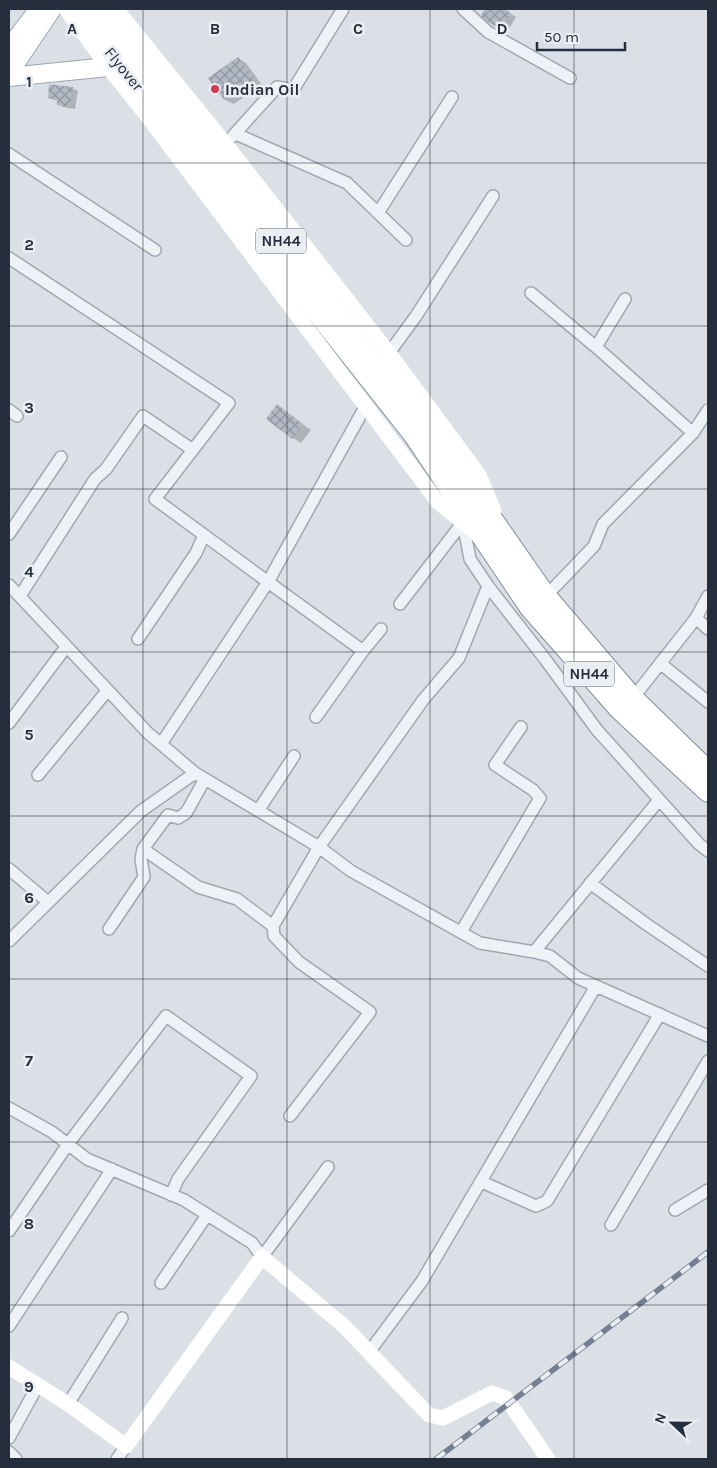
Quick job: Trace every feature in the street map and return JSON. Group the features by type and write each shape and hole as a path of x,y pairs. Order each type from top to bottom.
{"highway":[{"name":"Flyover","path":"77,9 378,388 454,478"},
{"name":"NH44","path":"100,9 454,478 495,538 634,698 708,771"},
{"name":"NH44","path":"495,538 530,608 619,709 708,792"}],"main road":[{"path":"9,48 39,9"},
{"path":"9,73 52,9"},
{"path":"9,77 108,67"}],"street":[{"path":"66,9 438,502 463,522 495,538"},
{"path":"116,9 230,138 479,475 495,538"},
{"path":"230,138 277,87 293,90 343,9"},
{"path":"463,9 488,32 570,78"},
{"path":"378,213 452,97"},
{"path":"230,138 347,183 406,240"},
{"path":"9,154 155,250"},
{"path":"389,353 416,316 493,196"},
{"path":"9,258 229,403 154,499 363,650"},
{"path":"531,293 596,347 693,433"},
{"path":"596,347 625,299"},
{"path":"161,744 268,582 366,407"},
{"path":"546,596 594,546 603,524 693,433 708,410"},
{"path":"20,596 95,478 106,469 143,416 193,450"},
{"path":"9,534 61,457"},
{"path":"463,522 470,559 488,586 545,659 596,730 699,844 708,851"},
{"path":"400,604 463,522"},
{"path":"138,639 196,553 204,535"},
{"path":"9,585 107,691 161,744 200,776 319,848 351,871 480,943 550,956 578,978 708,1036"},
{"path":"290,1116 370,1012 300,962 274,936 273,926 319,848 423,700 459,658 488,586"},
{"path":"634,698 696,618 708,596"},
{"path":"696,618 708,629"},
{"path":"316,717 363,650 381,629"},
{"path":"9,723 66,647"},
{"path":"660,663 708,702"},
{"path":"38,775 107,691"},
{"path":"461,932 540,798 533,790 495,764 522,727"},
{"path":"258,810 294,756"},
{"path":"109,929 144,877 141,859 143,849 168,815 178,818 186,813 200,776"},
{"path":"9,941 141,811 200,776"},
{"path":"534,952 659,800"},
{"path":"143,849 198,887 237,899 273,926"},
{"path":"9,870 48,902"},
{"path":"590,883 708,966"},
{"path":"368,1352 422,1281 596,986"},
{"path":"482,1182 536,1206 548,1201 660,1014"},
{"path":"9,1231 68,1144 166,1016 251,1076 178,1178 171,1195"},
{"path":"611,1226 708,1061"},
{"path":"9,1108 52,1132 87,1158 171,1195 252,1242 262,1257 345,1327 429,1415 443,1418 492,1393 506,1398 548,1459"},
{"path":"117,1459 328,1167"},
{"path":"9,1326 112,1169"},
{"path":"675,1210 708,1190"},
{"path":"161,1283 207,1215"},
{"path":"68,1404 122,1318"},
{"path":"9,1367 68,1404 126,1446"},
{"path":"9,1438 38,1385"},
{"path":"9,1452 16,1459"}],"building":[{"path":"485,9 504,9 511,13 501,30 480,17"},
{"path":"238,57 254,79 224,100 208,78"},
{"path":"49,84 73,87 70,107 57,105 57,100 48,98"},
{"path":"277,404 303,424 292,439 266,419"}],"railway":[{"path":"436,1459 708,1252"}],"place":[{"name":"Indian Oil","path":"215,89"}]}
